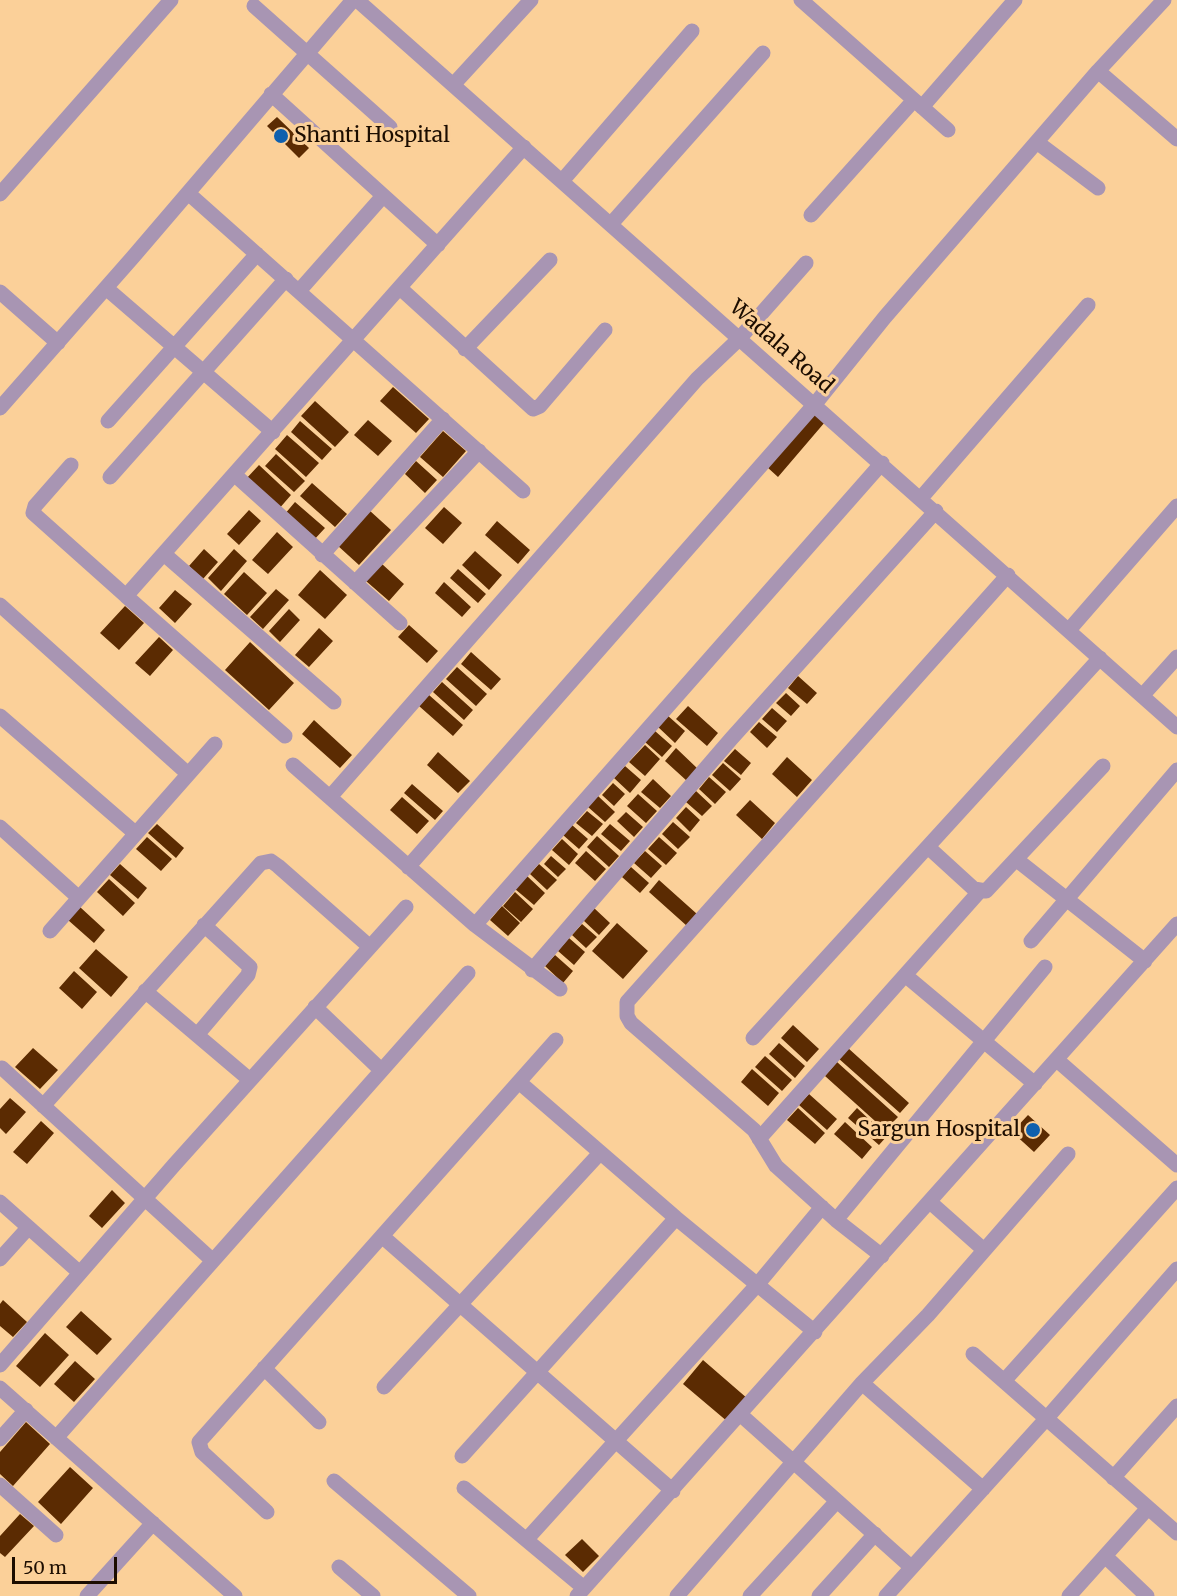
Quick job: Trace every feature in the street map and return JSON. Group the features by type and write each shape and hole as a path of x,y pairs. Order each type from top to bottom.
{"street":[{"path":"0,194 171,0"},
{"path":"0,408 188,193 306,53 355,0"},
{"name":"Wadala Road","path":"355,0 882,463 1177,727"},
{"path":"453,85 531,0"},
{"path":"801,0 948,130"},
{"path":"408,867 815,404 885,316 1038,143 1098,71 1164,0"},
{"path":"811,215 1013,1"},
{"path":"254,6 390,127"},
{"path":"562,181 692,31"},
{"path":"611,224 763,53"},
{"path":"1098,71 1177,139"},
{"path":"271,94 438,245"},
{"path":"1038,143 1098,188"},
{"path":"126,596 524,147"},
{"path":"188,193 355,339 523,491"},
{"path":"299,291 383,196"},
{"path":"108,421 257,254"},
{"path":"465,349 550,260"},
{"path":"330,797 697,379 739,339 806,263"},
{"path":"110,477 286,279"},
{"path":"106,288 273,432"},
{"path":"400,288 533,409 540,406 605,330"},
{"path":"0,292 58,343"},
{"path":"921,498 1088,305"},
{"path":"322,555 443,419"},
{"path":"355,584 479,451"},
{"path":"475,925 882,463"},
{"path":"71,465 35,506 33,513 285,736"},
{"path":"235,475 400,623"},
{"path":"1069,630 1177,506"},
{"path":"532,970 730,739 936,511"},
{"path":"164,554 334,702"},
{"path":"882,1256 836,1220 776,1166 753,1130 631,1023 627,1016 627,1002 1008,575"},
{"path":"0,605 187,772"},
{"path":"1143,696 1177,657"},
{"path":"753,1038 1101,658"},
{"path":"0,716 135,833"},
{"path":"50,931 187,772 215,744"},
{"path":"293,765 475,925 560,989"},
{"path":"759,1139 979,892 991,887 1103,766"},
{"path":"1031,941 1177,770"},
{"path":"0,827 79,898"},
{"path":"928,847 979,892"},
{"path":"1017,860 1067,897 1145,961"},
{"path":"43,1106 261,863 272,861 370,947"},
{"path":"0,1365 250,1080 406,907"},
{"path":"464,1488 527,1539 581,1592 674,1491 1177,924"},
{"path":"197,1035 248,975 250,967 204,925"},
{"path":"836,1220 1045,967"},
{"path":"56,1438 468,973"},
{"path":"905,975 1035,1084"},
{"path":"146,991 250,1080"},
{"path":"315,1007 381,1070"},
{"path":"267,1512 202,1452 199,1446 203,1436 383,1237 556,1040"},
{"path":"1057,1060 1177,1165"},
{"path":"2,1068 212,1260"},
{"path":"519,1082 676,1218 815,1332"},
{"path":"384,1388 600,1153"},
{"path":"677,1596 862,1383 928,1315 1068,1154"},
{"path":"1004,1381 1177,1188"},
{"path":"0,1202 80,1273"},
{"path":"930,1202 984,1250"},
{"path":"527,1539 757,1285 822,1207"},
{"path":"462,1456 539,1374 676,1218"},
{"path":"0,1259 28,1228"},
{"path":"383,1237 674,1491"},
{"path":"886,1596 1046,1419 1177,1269"},
{"path":"973,1354 1177,1533"},
{"path":"264,1368 319,1422"},
{"path":"862,1383 983,1489"},
{"path":"0,1388 235,1596"},
{"path":"1113,1478 1177,1406"},
{"path":"0,1439 26,1410"},
{"path":"741,1415 911,1567"},
{"path":"334,1481 469,1596"},
{"path":"0,1485 56,1535"},
{"path":"750,1596 837,1501"},
{"path":"1069,1596 1148,1508"},
{"path":"87,1596 153,1523"},
{"path":"819,1596 875,1534"},
{"path":"1105,1556 1147,1596"},
{"path":"339,1567 373,1596"}],"building":[{"path":"277,117 309,148 299,158 267,126"},
{"path":"393,387 429,419 416,433 380,401"},
{"path":"315,401 349,432 335,447 301,416"},
{"path":"813,413 825,422 778,477 767,467"},
{"path":"368,420 392,441 378,456 354,435"},
{"path":"300,421 332,449 322,460 291,432"},
{"path":"443,431 466,451 443,477 420,457"},
{"path":"287,435 319,463 306,477 275,449"},
{"path":"276,454 305,481 294,492 265,466"},
{"path":"416,461 437,480 425,493 405,474"},
{"path":"259,465 291,495 278,510 245,480"},
{"path":"312,483 347,514 335,527 300,496"},
{"path":"295,502 325,528 313,541 284,515"},
{"path":"444,507 462,523 443,544 425,528"},
{"path":"249,510 261,521 239,545 227,534"},
{"path":"369,510 391,530 359,565 337,545"},
{"path":"497,521 530,550 518,564 485,535"},
{"path":"277,532 293,547 268,574 252,560"},
{"path":"204,549 218,562 203,579 189,566"},
{"path":"234,549 247,561 221,591 208,578"},
{"path":"475,551 502,575 489,590 462,565"},
{"path":"382,564 404,584 389,601 366,581"},
{"path":"458,569 486,594 478,603 450,578"},
{"path":"320,570 347,595 325,619 298,595"},
{"path":"244,572 267,593 247,615 224,594"},
{"path":"444,582 471,607 462,617 435,593"},
{"path":"276,589 289,600 263,629 250,617"},
{"path":"175,590 192,604 175,623 159,608"},
{"path":"125,606 144,623 119,650 100,633"},
{"path":"289,609 300,620 280,642 269,631"},
{"path":"409,625 438,651 427,663 398,637"},
{"path":"319,628 333,641 309,667 295,655"},
{"path":"159,637 173,650 150,676 135,663"},
{"path":"250,642 294,683 269,710 225,670"},
{"path":"471,652 501,679 491,690 461,664"},
{"path":"457,667 487,694 476,706 446,679"},
{"path":"798,676 817,693 807,704 788,688"},
{"path":"442,682 473,710 464,720 433,692"},
{"path":"786,693 800,706 791,716 776,703"},
{"path":"429,695 463,725 453,736 419,706"},
{"path":"688,706 718,733 707,746 676,719"},
{"path":"772,708 787,721 777,732 762,719"},
{"path":"667,715 685,731 675,743 657,726"},
{"path":"314,720 352,755 340,768 302,734"},
{"path":"759,722 777,737 767,748 750,732"},
{"path":"655,731 672,746 662,757 645,742"},
{"path":"645,745 660,759 645,776 629,762"},
{"path":"676,748 698,769 687,781 665,761"},
{"path":"735,749 751,763 741,775 724,761"},
{"path":"438,752 470,781 458,793 427,765"},
{"path":"787,757 812,780 797,797 772,774"},
{"path":"723,763 741,779 730,791 712,775"},
{"path":"625,766 641,780 630,793 614,778"},
{"path":"709,777 726,792 715,804 699,789"},
{"path":"653,779 671,796 660,808 641,792"},
{"path":"613,783 625,794 614,806 602,795"},
{"path":"412,784 443,811 435,820 404,793"},
{"path":"696,791 712,806 702,816 686,802"},
{"path":"638,794 657,811 646,823 627,806"},
{"path":"598,796 615,812 605,822 588,807"},
{"path":"402,797 429,821 417,834 390,810"},
{"path":"750,800 775,823 762,839 736,815"},
{"path":"686,807 700,820 690,832 676,818"},
{"path":"587,811 603,824 592,836 576,823"},
{"path":"626,812 643,827 634,837 617,821"},
{"path":"673,822 690,837 678,849 662,834"},
{"path":"157,824 184,848 176,858 148,833"},
{"path":"610,824 630,841 621,851 601,834"},
{"path":"572,825 588,839 579,849 563,835"},
{"path":"597,836 619,856 609,867 587,847"},
{"path":"147,837 172,859 161,871 136,849"},
{"path":"659,837 677,853 666,865 648,849"},
{"path":"562,839 578,854 569,865 552,850"},
{"path":"586,851 606,869 595,881 575,863"},
{"path":"645,851 662,866 651,878 634,863"},
{"path":"551,856 566,869 558,877 544,864"},
{"path":"120,864 147,888 138,899 110,875"},
{"path":"539,864 557,880 547,890 530,874"},
{"path":"631,867 649,883 640,893 622,877"},
{"path":"527,876 545,893 534,905 515,889"},
{"path":"109,879 135,903 123,916 97,892"},
{"path":"659,880 697,914 687,926 649,892"},
{"path":"515,892 533,909 521,922 503,906"},
{"path":"502,906 520,923 508,936 490,920"},
{"path":"80,907 105,930 94,943 68,920"},
{"path":"594,908 610,923 599,935 583,920"},
{"path":"617,923 648,951 623,979 592,951"},
{"path":"582,924 597,937 586,948 572,935"},
{"path":"569,938 585,952 574,965 558,951"},
{"path":"96,949 128,977 111,997 79,968"},
{"path":"555,955 573,971 563,983 545,966"},
{"path":"74,971 97,992 82,1009 59,988"},
{"path":"793,1025 819,1049 807,1062 781,1038"},
{"path":"779,1043 805,1066 795,1078 769,1054"},
{"path":"33,1048 58,1070 40,1089 15,1067"},
{"path":"848,1048 909,1103 900,1113 838,1058"},
{"path":"765,1056 792,1080 782,1091 755,1067"},
{"path":"837,1062 898,1117 885,1130 825,1076"},
{"path":"752,1069 779,1093 768,1106 741,1082"},
{"path":"809,1094 837,1119 827,1130 799,1105"},
{"path":"10,1098 26,1112 6,1134 0,1128 0,1109"},
{"path":"798,1108 825,1133 815,1144 787,1120"},
{"path":"857,1108 887,1136 879,1145 848,1118"},
{"path":"1028,1115 1050,1135 1034,1152 1012,1132"},
{"path":"41,1121 54,1133 27,1164 13,1152"},
{"path":"845,1122 872,1147 862,1159 834,1134"},
{"path":"112,1190 125,1203 102,1228 89,1216"},
{"path":"3,1300 27,1322 13,1337 0,1326 0,1304"},
{"path":"81,1311 112,1339 97,1355 66,1327"},
{"path":"45,1333 69,1355 40,1387 16,1366"},
{"path":"703,1360 748,1399 728,1422 683,1384"},
{"path":"75,1361 95,1379 74,1402 54,1384"},
{"path":"26,1422 50,1444 13,1486 0,1474 0,1452"},
{"path":"70,1467 93,1488 61,1524 38,1502"},
{"path":"20,1514 34,1526 5,1557 0,1553 0,1536"},
{"path":"582,1539 599,1556 583,1572 565,1555"}],"place":[{"name":"Shanti Hospital","path":"281,136"},
{"name":"Sargun Hospital","path":"1033,1130"}]}
